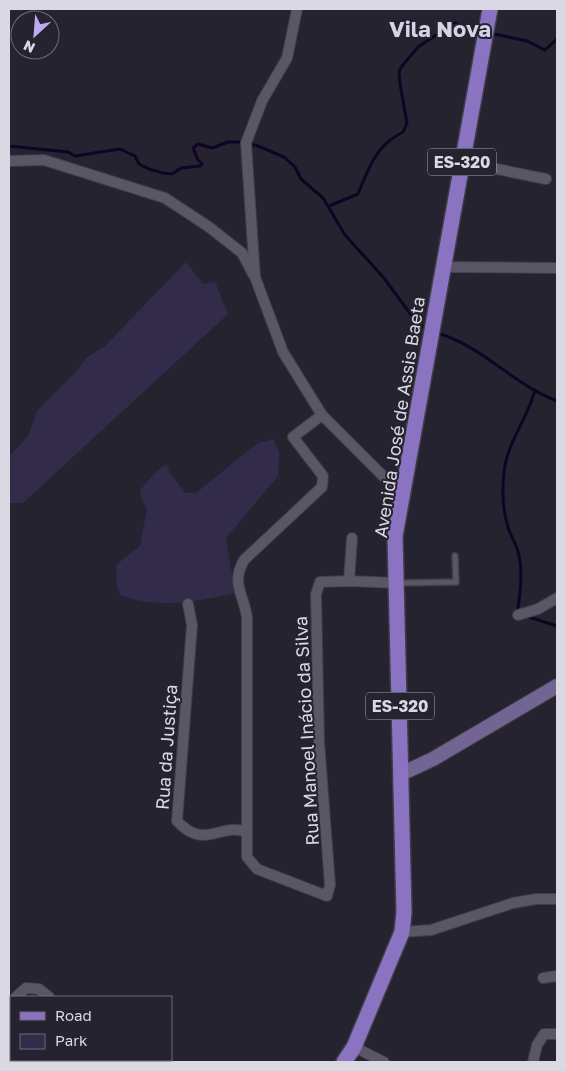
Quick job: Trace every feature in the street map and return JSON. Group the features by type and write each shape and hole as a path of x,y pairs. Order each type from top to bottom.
{"main road":[{"name":"Avenida José de Assis Baeta","path":"344,1062 354,1047 402,932 404,912 396,536 402,488 490,9"}],"street":[{"path":"255,277 246,143 262,100 287,58 298,9"},
{"path":"9,161 44,160 165,198 209,227 242,253 255,277 283,352 322,414 387,480 402,488"},
{"path":"462,162 546,179"},
{"path":"444,267 557,268"},
{"path":"247,832 247,617 244,602 237,586 237,572 244,560 322,486 322,476 294,438 322,414"},
{"path":"349,581 352,538"},
{"name":"Rua Manoel Inácio da Silva","path":"247,832 247,857 257,869 328,896 330,885 319,742 316,594 320,582 397,582"},
{"path":"518,615 538,609 557,598"},
{"name":"Rua da Justiça","path":"188,604 192,625 176,821 186,832 202,836 238,829 247,832"},
{"path":"401,774 433,759 557,686"},
{"path":"402,932 431,930 513,903 536,899 557,899"},
{"path":"543,978 557,976"},
{"path":"17,996 26,988 39,989 48,996"},
{"path":"533,1062 537,1044 544,1034 557,1034"},
{"path":"354,1047 384,1062"}],"lane":[{"path":"397,582 456,582 454,556"}],"green space":[{"path":"186,262 203,284 215,282 228,314 23,503 9,503 9,457 28,436 37,411 75,373 86,358 105,346"},
{"path":"273,439 279,452 278,476 226,538 235,593 177,603 148,602 120,595 117,585 116,565 140,546 147,509 141,498 140,490 154,474 166,464 171,475 186,493 196,493 256,444"}],"waterway":[{"path":"329,206 358,194 379,151 393,138 403,132 407,123 400,84 399,72 402,66 418,47 454,23 478,29"},
{"path":"494,34 527,41 545,50 557,39"},
{"path":"9,146 68,152 75,156 120,149 135,156 139,164 149,169 172,174 181,168 200,166 202,164 198,160 193,148 198,144 212,148 228,142 241,142 258,146 284,157 295,167 301,179 323,198 345,235 384,278 417,323 428,330"},
{"path":"437,333 468,346 526,385 557,401"},
{"path":"518,609 521,569 518,551 506,521 503,480 509,452 535,390"},
{"path":"529,617 557,626"}],"district":[{"name":"Vila Nova","path":"440,28"}]}
